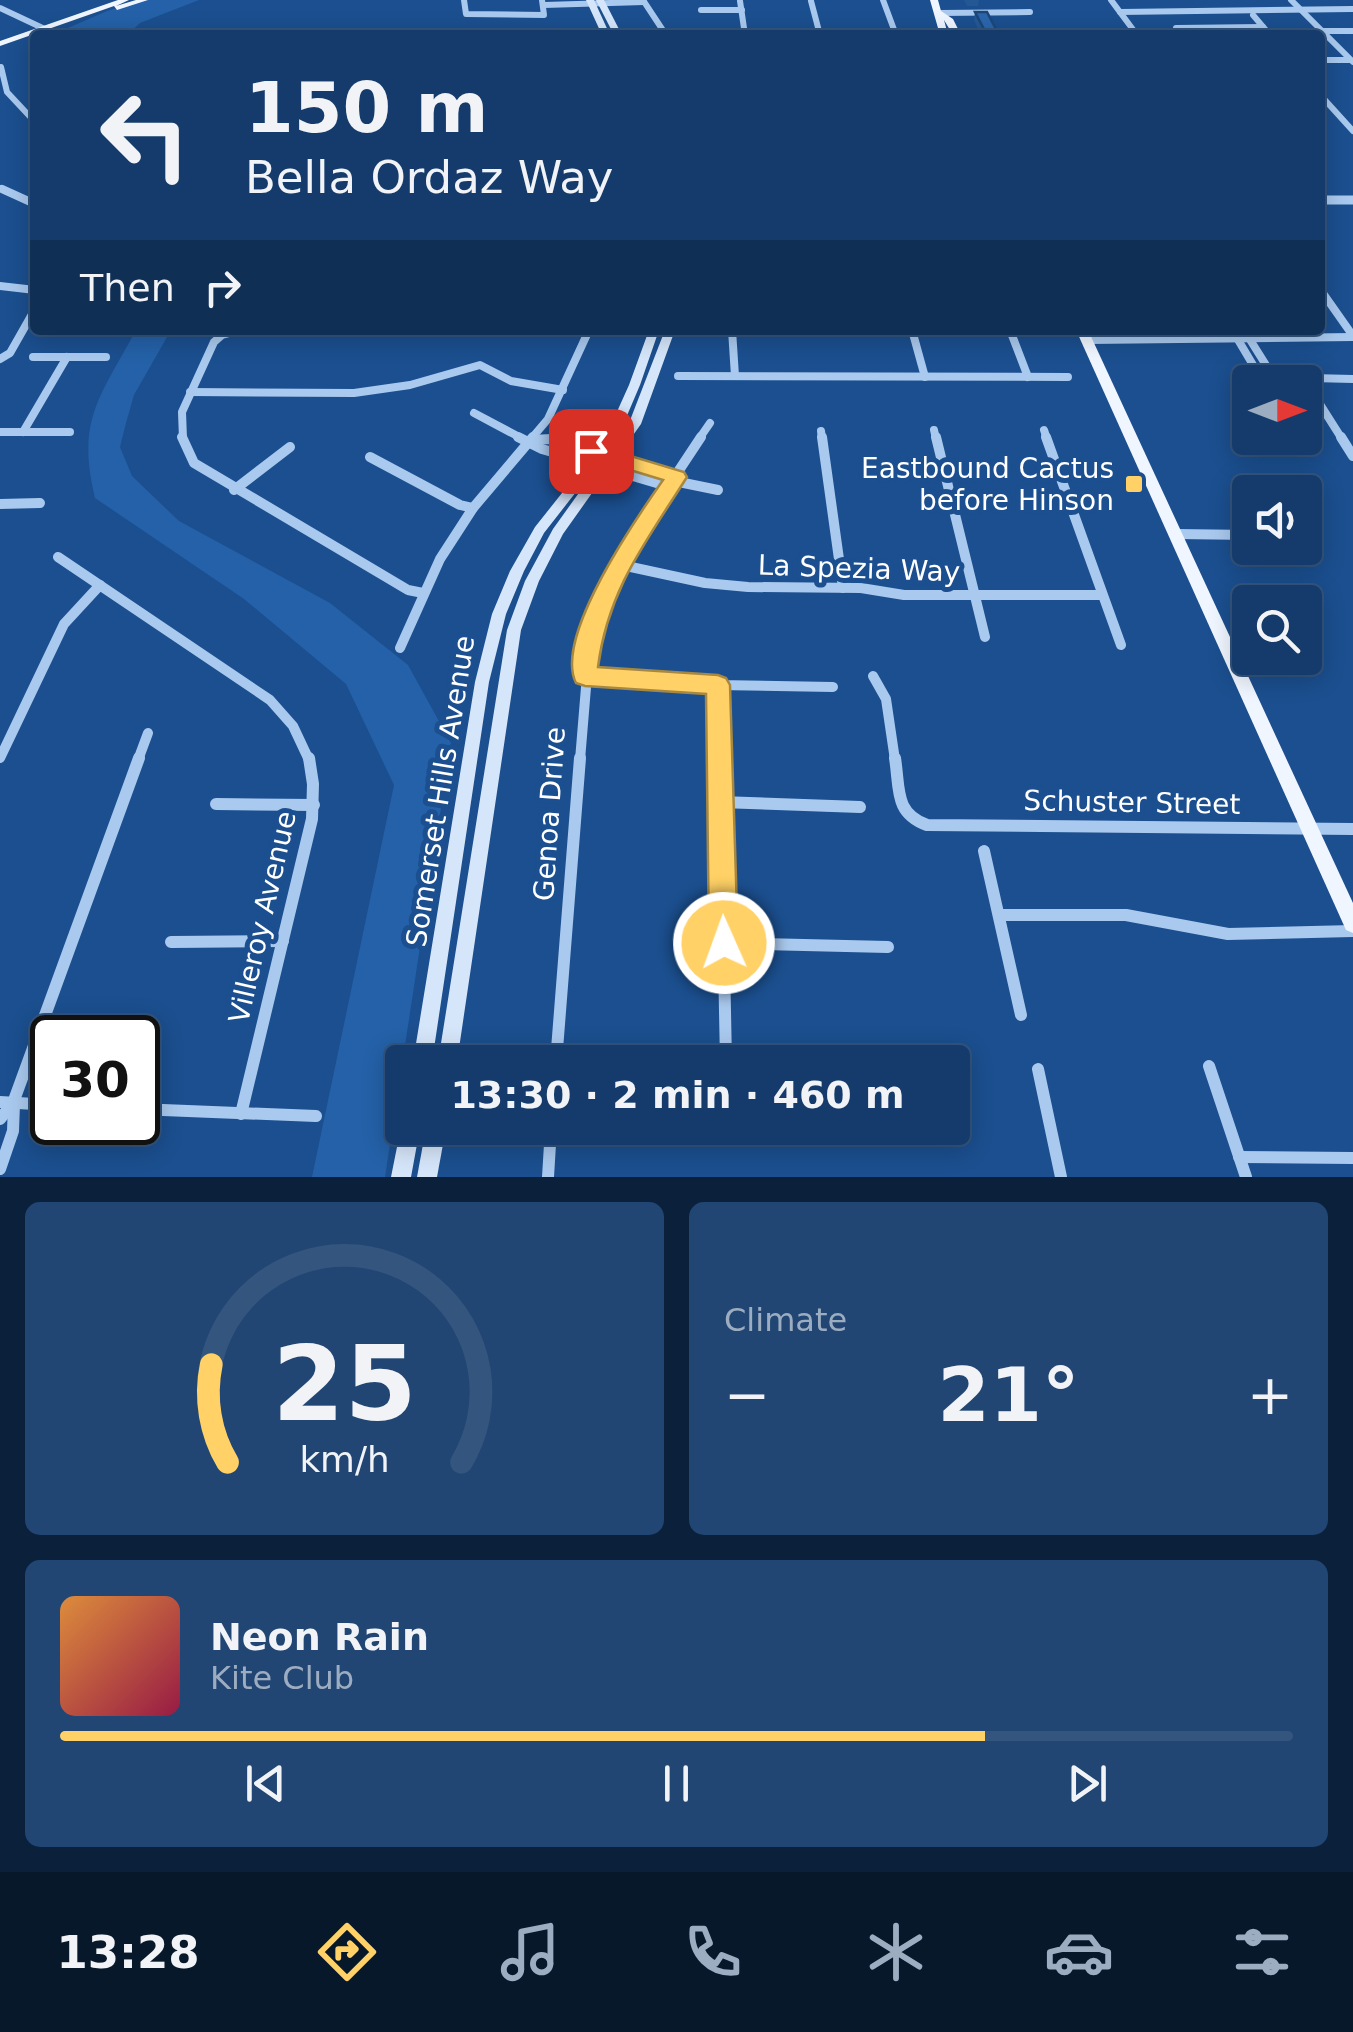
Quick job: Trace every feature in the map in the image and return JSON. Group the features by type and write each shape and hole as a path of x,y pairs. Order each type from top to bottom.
{"main road":[{"path":"46,30 124,0"},
{"path":"47,30 144,0"},
{"path":"934,0 955,30"},
{"path":"596,2 604,30"},
{"path":"596,2 615,30"},
{"path":"940,13 937,20 942,30"},
{"path":"0,47 30,36"},
{"name":"Somerset Hills Avenue","path":"425,1045 482,682 495,626 514,577 540,530 603,461 652,335"},
{"name":"Somerset Hills Avenue","path":"450,1045 514,630 542,560 558,532 646,402 668,335"},
{"path":"1084,335 1353,924"},
{"path":"401,1177 407,1145"},
{"path":"427,1177 433,1145"}],"street":[{"path":"464,0 466,14 544,15 543,2 643,1 663,30"},
{"path":"596,2 622,0"},
{"path":"883,0 894,30"},
{"path":"1111,0 1133,30"},
{"path":"1290,0 1320,30"},
{"path":"1331,0 1340,9"},
{"path":"811,1 819,30"},
{"path":"701,10 741,6"},
{"path":"0,8 38,30"},
{"path":"1120,12 1353,8"},
{"path":"940,13 1030,12"},
{"path":"1252,15 1266,30"},
{"path":"1169,18 1176,28 1263,27"},
{"path":"1325,33 1353,32"},
{"path":"1325,35 1350,59"},
{"path":"1325,58 1350,59"},
{"path":"1,67 3,90 30,118"},
{"path":"1325,101 1351,126"},
{"path":"0,188 30,202"},
{"path":"1325,200 1353,200"},
{"path":"0,286 30,289"},
{"path":"1325,297 1353,337"},
{"path":"1,359 10,353 30,318"},
{"path":"222,335 214,342 182,412 186,450 204,471 234,490 408,590 422,593"},
{"path":"400,648 422,593 473,508 532,440 563,390 583,335"},
{"path":"732,335 735,376"},
{"path":"913,335 925,377"},
{"path":"1012,335 1028,377"},
{"path":"1084,335 1353,337"},
{"path":"1237,338 1253,365"},
{"path":"1250,338 1265,365"},
{"path":"32,356 106,357"},
{"path":"23,432 67,357"},
{"path":"190,392 354,393 410,384 480,364 511,381 563,390"},
{"path":"678,376 1068,377"},
{"path":"1322,379 1353,379"},
{"path":"1322,407 1353,456"},
{"path":"474,413 542,448 718,490"},
{"name":"Genoa Drive","path":"557,1045 585,676 596,615 618,564 710,423"},
{"path":"934,430 985,637"},
{"path":"1044,430 1121,645"},
{"path":"822,431 844,588"},
{"path":"0,432 70,432"},
{"path":"234,490 290,447"},
{"path":"370,456 460,505 473,508"},
{"path":"0,504 40,504"},
{"path":"1177,534 1232,535"},
{"name":"Villeroy Avenue","path":"58,557 284,712 308,750 315,784 314,805 241,1114"},
{"name":"La Spezia Way","path":"618,564 704,582 844,588 904,595 1101,595"},
{"path":"0,758 64,624 100,585"},
{"path":"585,676 718,685 833,687"},
{"name":"Schuster Street","path":"872,676 886,698 900,796 911,819 926,825 1353,829"},
{"path":"718,685 726,1045"},
{"path":"0,1119 148,733"},
{"path":"720,802 860,807"},
{"path":"216,804 314,805"},
{"path":"984,852 1021,1015"},
{"path":"999,915 1126,915 1228,934 1353,932"},
{"path":"171,942 283,941"},
{"path":"724,943 888,947"},
{"path":"1209,1066 1246,1177"},
{"path":"1038,1069 1062,1177"},
{"path":"0,1168 14,1131 7,1102"},
{"path":"160,1110 316,1116"},
{"path":"548,1177 550,1145"},
{"path":"1239,1157 1353,1158"}],"shaded area":[{"path":"146,0 199,0 140,23 132,30 63,30"},
{"path":"133,335 168,335 134,395 126,423 120,447 132,476 179,521 330,603 408,665 451,743 405,1045 385,1045 385,1145 390,1145 385,1177 312,1177 394,785 346,684 244,599 95,498 88,448 95,410"}],"building":[{"path":"975,12 987,12 996,30 984,30"}],"place":[{"name":"Eastbound Cactus before Hinson","path":"1134,484"}],"route":[{"path":"591,451 676,477 608,583 590,638 585,676 718,685 724,943"}]}
